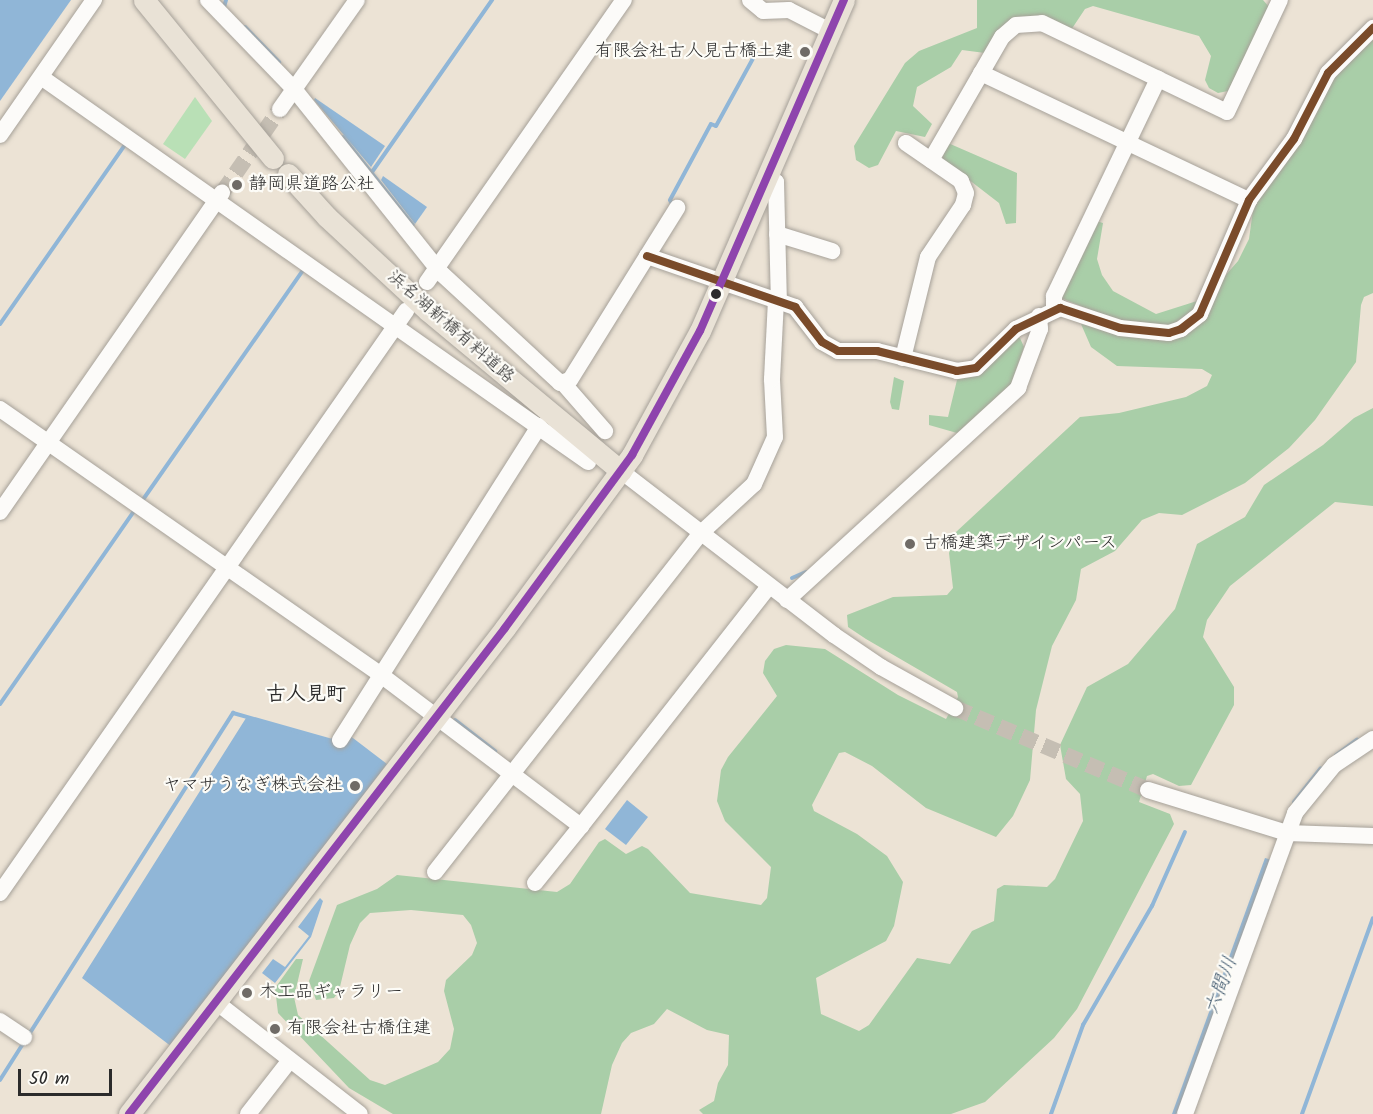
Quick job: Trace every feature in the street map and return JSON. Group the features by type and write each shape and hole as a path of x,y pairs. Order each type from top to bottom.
{"main road":[{"path":"144,0 273,158"},
{"path":"129,1114 438,716 621,471 679,373 722,284 844,0"},
{"name":"浜名湖新橋有料道路","path":"288,174 327,217 427,310 621,471"}],"street":[{"path":"0,135 94,0"},
{"path":"208,0 294,90 437,267 476,309 563,383 605,431"},
{"path":"280,110 357,0"},
{"path":"427,282 624,0"},
{"path":"750,0 763,11 789,10 831,31"},
{"path":"931,160 1008,30 1033,21 1227,112 1280,0"},
{"path":"647,256 722,284 777,301 801,312 829,348 903,358 966,371 983,362 1011,333 1046,313 1068,309 1138,332 1181,329 1200,314 1249,200 1294,139 1328,73 1373,28"},
{"path":"981,73 1249,200"},
{"path":"41,77 402,318 588,462"},
{"path":"787,600 1018,388 1046,313 1158,79"},
{"path":"903,358 928,257 966,199 961,181 906,143"},
{"path":"435,872 701,533 754,484 773,445 777,301 776,182 767,178"},
{"path":"0,513 220,197"},
{"path":"563,383 570,380 677,208"},
{"path":"777,234 832,251"},
{"path":"0,893 402,318"},
{"path":"0,409 381,675 581,826"},
{"path":"340,740 539,426"},
{"path":"621,471 787,600 881,667 955,708"},
{"path":"536,883 769,586"},
{"path":"1185,1114 1287,833 1299,807 1323,776 1346,755 1373,739"},
{"path":"1148,790 1217,814 1287,833 1373,836"},
{"path":"216,1002 358,1113"},
{"path":"0,1021 24,1037"},
{"path":"248,1114 290,1060"}],"green space":[{"path":"977,0 1263,0 1270,8 1228,91 1218,93 1209,88 1205,80 1211,56 1199,36 1093,6 1085,9 1071,30 1043,19 985,53 962,50 951,67 917,87 913,106 932,124 925,137 896,131 878,165 869,168 856,160 854,146 905,63 919,51 977,28"},
{"path":"1373,36 1373,293 1364,297 1361,305 1356,362 1315,420 1289,448 1245,483 1182,515 1159,513 1142,520 1115,551 1081,569 1076,600 1052,646 1036,710 1030,780 1013,816 996,837 926,808 872,766 845,752 839,753 812,805 814,811 857,834 887,856 903,882 894,926 886,941 816,978 821,1014 859,1031 869,1025 917,958 950,964 972,931 994,921 997,889 1004,885 1047,887 1055,879 1083,821 1080,794 1066,779 1060,745 1087,687 1128,664 1175,609 1197,544 1245,517 1264,485 1323,445 1354,418 1373,408 1373,506 1335,502 1230,586 1207,620 1203,637 1234,687 1234,705 1191,785 1179,786 1153,774 1147,776 1139,802 1170,814 1174,824 1077,1009 1054,1038 985,1102 951,1114 703,1114 699,1110 714,1101 718,1083 728,1065 729,1035 707,1030 667,1009 654,1024 631,1033 622,1043 612,1065 601,1114 393,1114 349,1088 278,1013 275,988 296,959 303,959 294,997 298,1015 370,1080 385,1085 438,1062 450,1049 454,1029 444,991 446,980 472,955 477,943 471,925 463,915 411,910 370,913 360,923 350,945 339,991 334,998 316,1000 309,981 337,905 377,889 397,875 557,892 570,884 599,842 605,839 626,854 642,846 648,849 690,893 761,905 767,898 771,867 725,821 717,801 721,770 728,757 777,696 763,673 765,661 774,649 786,645 825,649 898,695 946,719 958,697 957,692 848,627 847,615 893,597 947,595 953,588 949,553 956,532 1080,417 1119,413 1186,397 1207,386 1212,375 1202,369 1117,366 1091,347 1081,324 1170,339 1238,261 1249,239 1254,203 1333,76"},
{"path":"195,97 212,121 185,159 163,144"},
{"path":"948,143 1017,173 1016,223 1006,224 999,203 942,159"},
{"path":"1096,221 1103,223 1097,259 1102,275 1113,291 1156,314 1197,301 1195,310 1168,327 1122,323 1061,298"},
{"path":"1014,338 1020,338 1024,347 1011,384 957,433 929,425 929,415 948,417 957,380"},
{"path":"894,377 904,381 899,410 892,409 890,402"}],"water":[{"path":"0,0 71,0 0,101"},
{"path":"315,98 385,146 371,167 314,100"},
{"path":"383,176 427,207 415,224 381,180"},
{"path":"246,718 334,743 349,735 387,764 172,1047 82,978"},
{"path":"627,800 648,817 626,845 605,829"},
{"name":"六間川","path":"1265,858 1272,860 1179,1114 1172,1114"},
{"path":"320,898 323,901 311,937 275,983 262,973 273,959 285,967 309,936 298,927"}],"waterway":[{"path":"224,7 226,0"},
{"path":"372,172 492,0"},
{"path":"245,27 279,62"},
{"path":"672,204 670,200 711,124 716,126 756,53"},
{"path":"343,137 413,225"},
{"path":"0,324 125,145"},
{"path":"142,501 304,269"},
{"path":"0,704 135,510"},
{"path":"792,578 806,572"},
{"path":"28,1036 233,713 332,741 335,737"},
{"path":"455,720 495,751"},
{"path":"1336,755 1357,740"},
{"path":"1294,802 1321,768"},
{"path":"1051,1114 1083,1025 1152,906 1185,832"},
{"path":"1302,1114 1373,918"},
{"path":"0,1080 24,1042"}],"tunnel":[{"path":"222,193 280,109"},
{"path":"955,708 1148,790"}],"transit line":[{"path":"129,1114 505,628 632,455 700,331 844,0"},
{"path":"647,256 795,307 822,342 838,351 877,351 957,371 976,368 1016,329 1060,308 1120,328 1169,333 1181,329 1200,314 1249,200 1294,139 1328,73 1373,28"}],"place":[{"name":"有限会社古人見古橋土建","path":"805,52"},
{"name":"静岡県道路公社","path":"237,185"},
{"name":"古橋建築デザインパース","path":"910,544"},
{"name":"ヤマサうなぎ株式会社","path":"355,786"},
{"name":"木工品ギャラリー","path":"247,993"},
{"name":"有限会社古橋住建","path":"275,1029"}],"district":[{"name":"古人見町","path":"306,695"}]}
